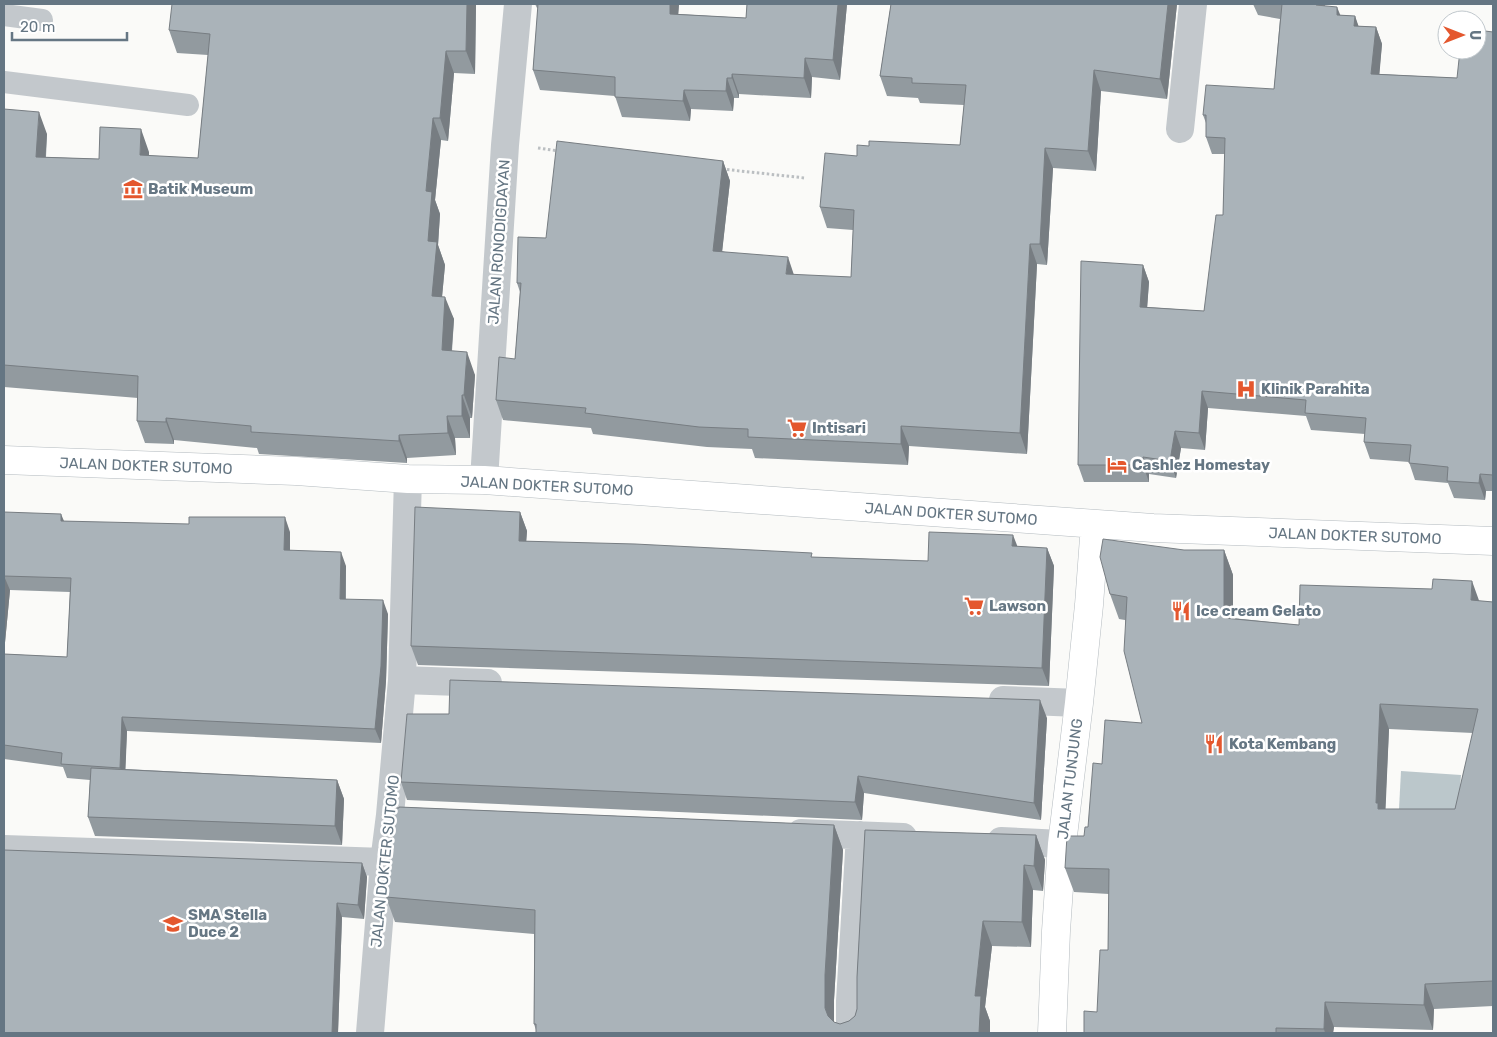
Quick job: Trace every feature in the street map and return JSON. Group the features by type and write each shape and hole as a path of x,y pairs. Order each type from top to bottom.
{"main road":[{"name":"JALAN DOKTER SUTOMO","path":"4,460 296,471 408,479 484,480 1153,528 1493,541"},
{"name":"JALAN TUNJUNG","path":"1052,1033 1062,844 1079,703 1095,524"}],"street":[{"name":"JALAN RONODIGDAYAN","path":"484,480 505,145 518,4"},
{"path":"1180,129 1193,4"},
{"name":"JALAN DOKTER SUTOMO","path":"370,1033 384,862 400,815 408,479"},
{"path":"402,680 511,684"},
{"path":"982,700 1079,703"},
{"path":"772,832 928,838"},
{"path":"850,1033 850,1001 860,835"},
{"path":"976,840 1062,844"},
{"path":"4,849 384,862"}],"lane":[{"path":"4,16 42,20"},
{"path":"4,82 188,105"}],"path":[{"path":"505,145 563,151"},
{"path":"718,168 805,178"}],"shaded area":[{"path":"1401,771 1461,775 1458,814 1399,809"}],"building":[{"path":"172,4 467,4 466,51 446,51 440,118 433,118 426,191 432,192 428,241 437,242 432,296 445,297 442,350 467,352 464,395 462,395 462,416 447,416 448,433 399,435 399,441 251,432 251,426 166,418 166,422 137,421 138,376 4,365 4,109 39,112 36,157 99,159 100,127 141,129 140,155 198,158 210,34 169,30"},
{"path":"538,4 670,4 670,14 746,18 747,4 838,4 833,60 805,58 804,78 732,74 732,78 727,78 726,91 684,90 683,101 615,97 615,77 533,70"},
{"path":"891,4 1168,4 1160,79 1094,70 1088,151 1045,148 1040,244 1030,244 1020,433 901,426 901,444 748,437 748,429 699,427 585,413 586,408 496,400 499,357 515,359 521,283 517,283 518,237 546,238 557,141 723,161 713,251 788,257 786,274 851,277 854,210 820,207 825,153 857,156 857,145 869,146 869,141 960,145 966,85 912,83 912,78 880,76"},
{"path":"1282,4 1317,4 1337,7 1337,15 1355,16 1354,26 1376,27 1371,74 1457,78 1459,60 1487,60 1487,31 1493,32 1493,475 1480,474 1479,483 1447,481 1448,467 1409,463 1411,445 1364,442 1366,418 1305,413 1306,400 1202,391 1199,433 1175,431 1170,461 1143,457 1143,465 1078,465 1081,261 1143,265 1140,307 1204,311 1216,215 1223,215 1225,138 1206,137 1206,115 1203,115 1206,85 1274,89"},
{"path":"415,507 520,512 519,541 635,544 812,553 811,557 928,561 929,532 1013,535 1012,546 1047,548 1042,668 411,646"},
{"path":"4,512 61,514 61,521 189,524 189,517 285,517 284,550 341,552 340,599 383,600 381,666 375,729 122,717 120,768 61,764 62,753 4,745 4,654 67,657 71,578 4,576"},
{"path":"1103,539 1184,550 1224,550 1224,618 1299,625 1300,585 1432,589 1433,579 1472,581 1471,600 1493,602 1493,981 1425,984 1424,1005 1325,1002 1324,1029 1276,1028 1276,1033 1084,1033 1084,1011 1097,1012 1100,950 1108,950 1109,869 1065,868 1067,836 1084,836 1085,827 1088,827 1093,763 1102,764 1105,720 1142,723 1124,651 1127,597 1110,594 1100,557","holes":["1380,704 1478,709 1455,809 1378,809 1378,803 1376,803"]},
{"path":"450,680 1040,700 1034,803 858,776 855,802 401,782 407,714 449,714"},
{"path":"91,768 337,780 335,826 88,817"},
{"path":"394,808 834,825 825,975 825,1008 828,1016 834,1022 840,1024 849,1021 855,1016 857,1009 865,830 1036,835 1034,866 1024,865 1022,922 983,921 975,996 981,996 979,1033 536,1033 536,1024 534,1024 535,910 386,897"},
{"name":"SMA Stella Duce 2","path":"4,850 362,863 358,905 337,903 332,1033 4,1033"}],"place":[{"name":"Batik Museum","path":"133,189"},
{"name":"Klinik Parahita","path":"1246,389"},
{"name":"Intisari","path":"797,428"},
{"name":"Cashlez Homestay","path":"1117,465"},
{"name":"Lawson","path":"974,606"},
{"name":"Ice cream Gelato","path":"1181,611"},
{"name":"Kota Kembang","path":"1214,744"},
{"name":"SMA Stella Duce 2","path":"173,924"}]}
